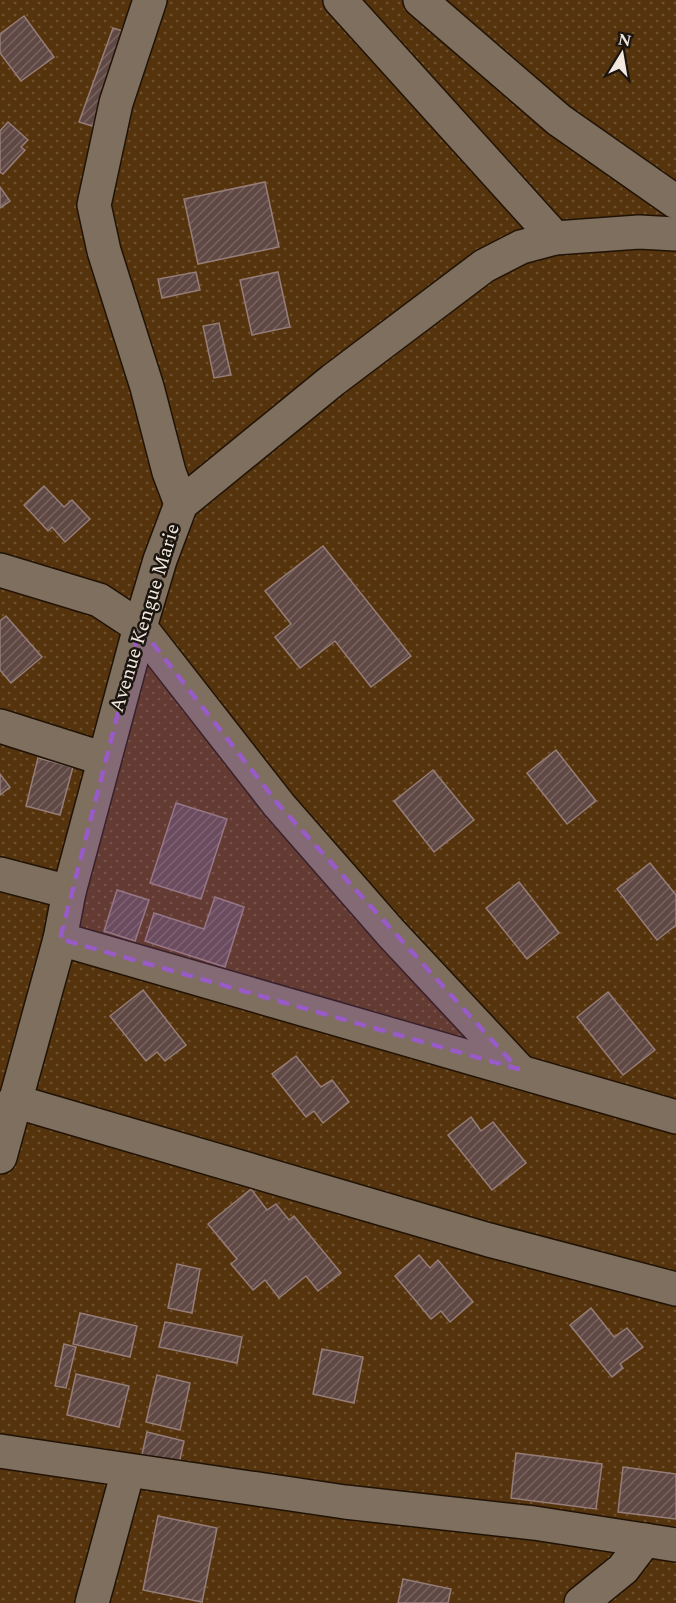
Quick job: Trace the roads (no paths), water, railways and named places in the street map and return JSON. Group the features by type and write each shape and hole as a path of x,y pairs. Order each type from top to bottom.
{"street":[{"path":"150,0 116,103 94,205 104,251 147,387 169,472 181,504"},
{"path":"340,0 555,238"},
{"path":"420,0 559,120 676,202"},
{"name":"Avenue Kengue Marie","path":"0,1157 14,1101 14,1047 60,939 69,892 140,627 160,560 181,504 333,380 484,266 521,247 555,238 639,232 676,234"},
{"path":"0,570 99,600 140,627 279,805 391,933 518,1069"},
{"path":"0,726 104,759"},
{"path":"0,874 69,892"},
{"path":"60,939 518,1069 676,1117"},
{"path":"14,1101 489,1239 676,1289"},
{"path":"0,1451 345,1502 534,1523 661,1543"},
{"path":"92,1603 128,1471"},
{"path":"581,1603 623,1569 661,1543"}]}
